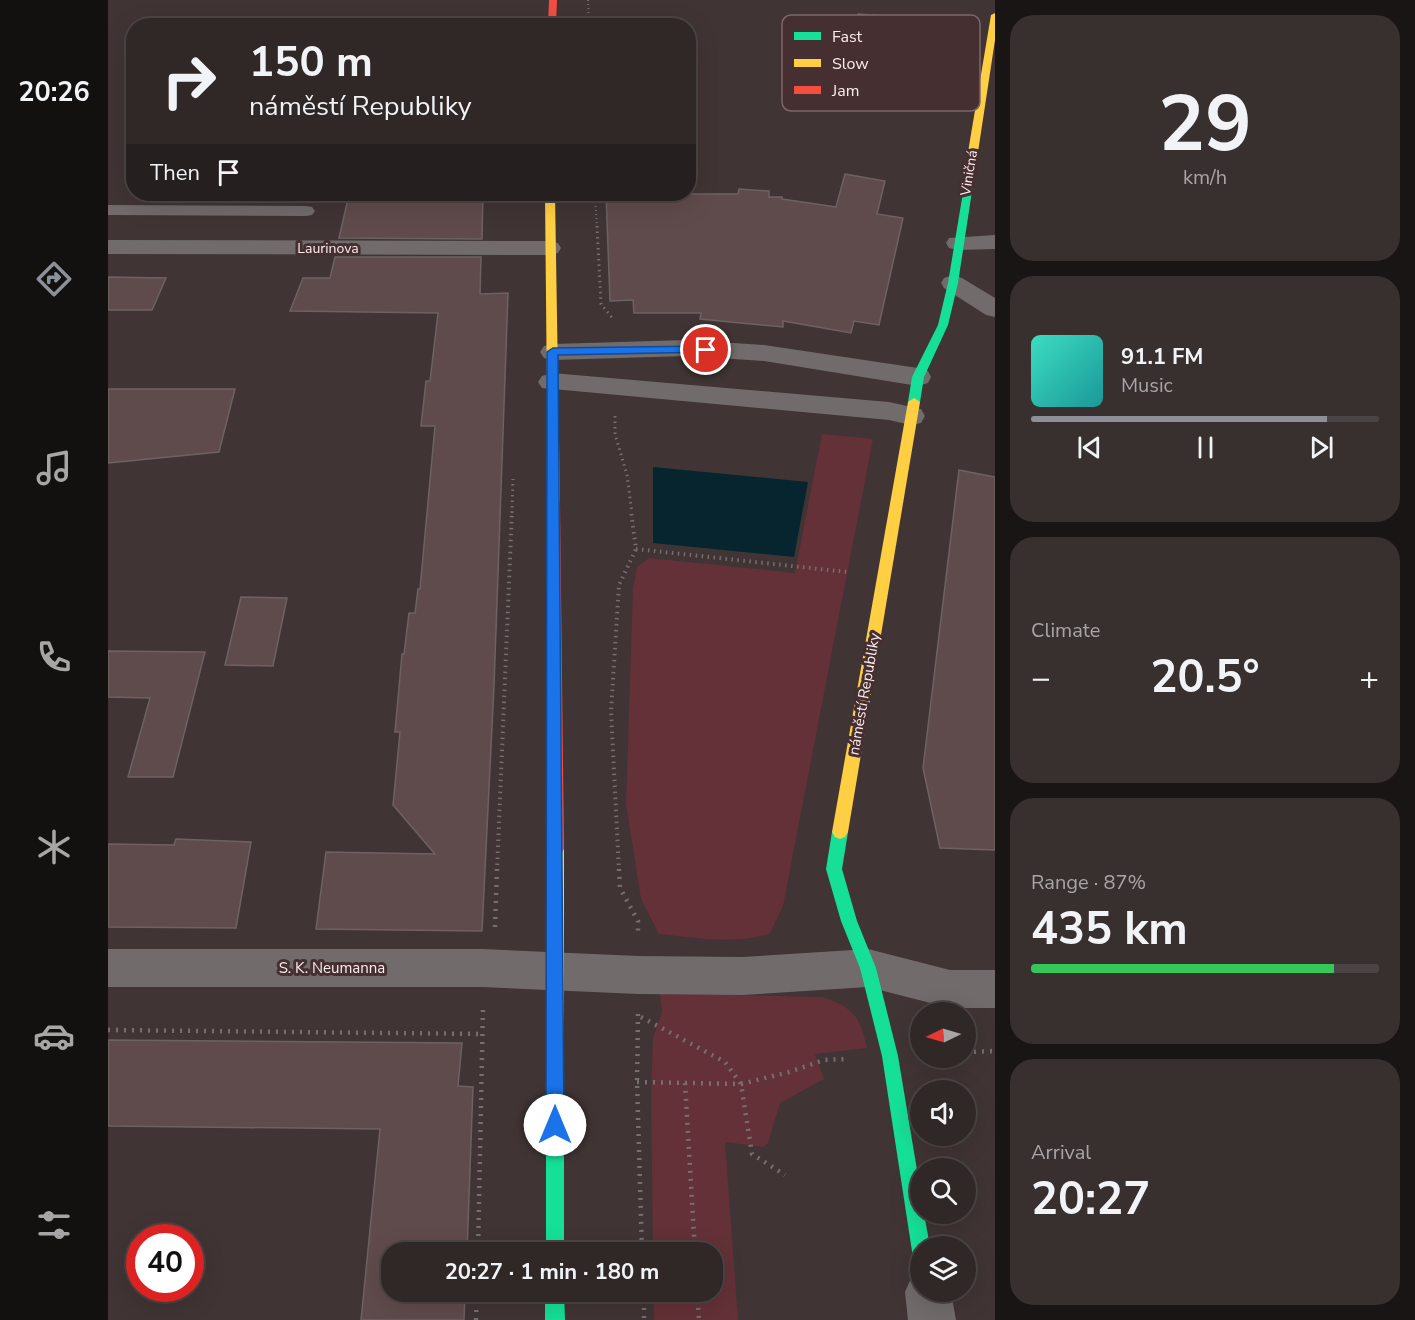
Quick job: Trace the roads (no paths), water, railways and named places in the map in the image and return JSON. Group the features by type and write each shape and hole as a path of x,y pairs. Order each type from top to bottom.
{"street":[{"path":"552,18 553,0"},
{"name":"Viničná","path":"980,107 995,15"},
{"name":"Viničná","path":"953,283 979,111"},
{"path":"550,201 549,248 553,352 555,1242"},
{"path":"958,243 995,242"},
{"name":"Laurinova","path":"108,247 549,248"},
{"path":"953,283 995,309"},
{"name":"náměstí Republiky","path":"919,1236 890,1056 868,968 849,921 834,869 910,416 918,377 943,325 953,283"},
{"path":"553,352 687,348 764,353 918,377"},
{"path":"552,382 889,411 910,416"},
{"name":"S. K. Neumanna","path":"108,968 483,968 555,971"},
{"path":"555,971 743,976 868,968 950,989 995,989"},
{"path":"555,1302 555,1320"},
{"path":"929,1302 932,1320"}],"lane":[{"path":"108,210 306,211"}],"water":[{"path":"653,467 808,482 794,557 653,543"}]}
